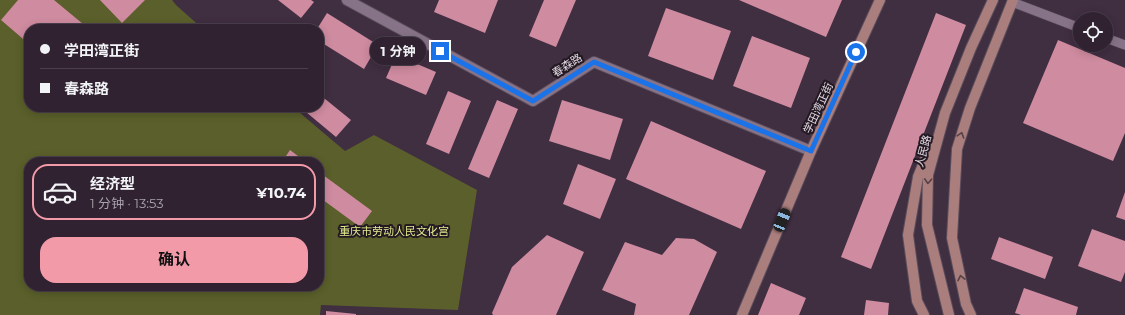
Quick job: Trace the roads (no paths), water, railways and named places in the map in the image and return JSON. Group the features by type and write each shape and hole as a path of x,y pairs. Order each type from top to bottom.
{"main road":[{"name":"学田湾正街","path":"742,315 811,151 880,0"},
{"name":"人民路","path":"949,315 927,224 928,175 945,113 971,48 993,0"},
{"path":"971,315 966,304 952,238 957,149 970,108 1012,1"},
{"path":"924,315 917,301 908,235 918,177 971,48"}],"street":[{"name":"春森路","path":"347,0 533,101 594,62 811,151"}],"lane":[{"path":"1012,1 1073,25"},
{"path":"1113,41 1125,45"}],"park label":[{"name":"重庆市劳动人民文化宫","path":"394,231"}]}
